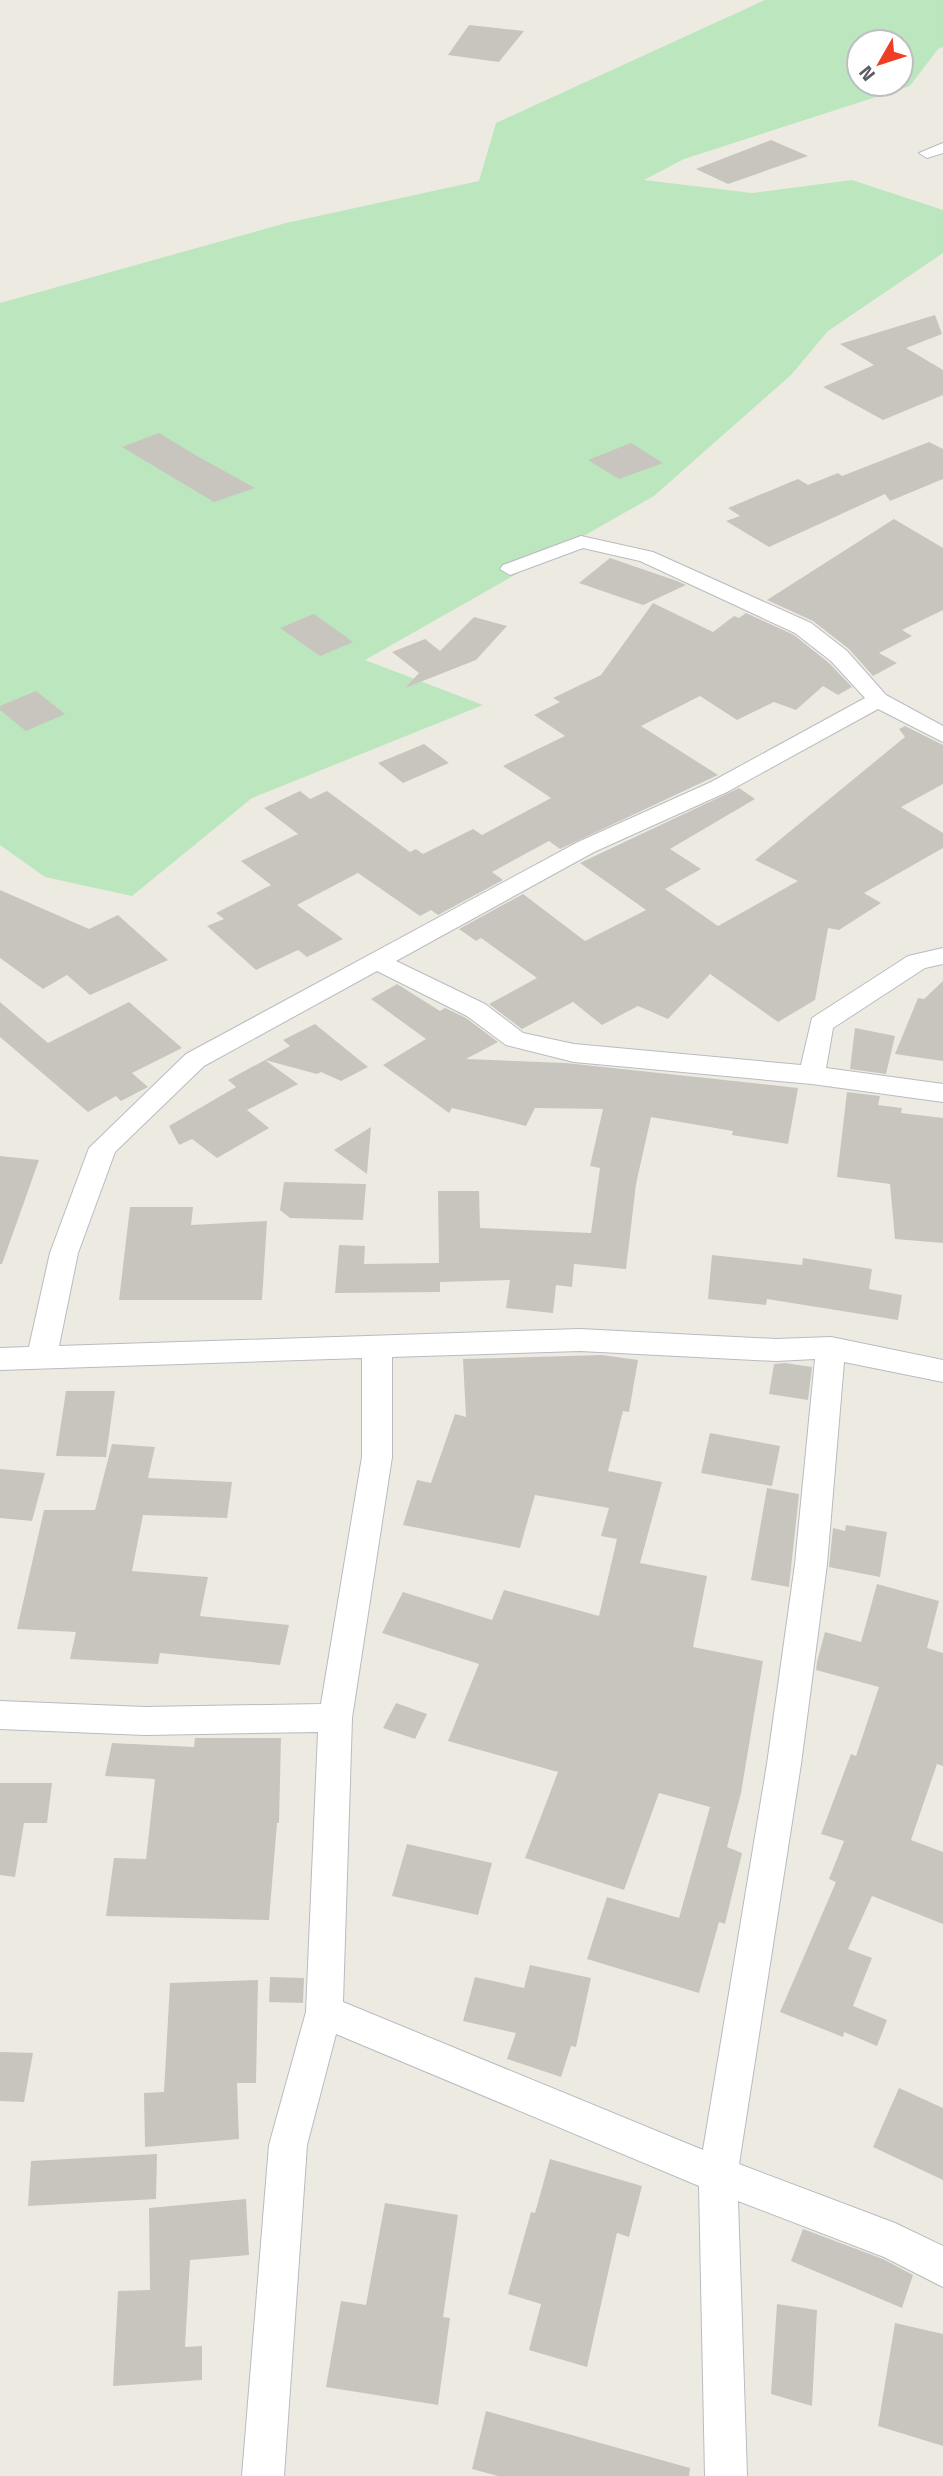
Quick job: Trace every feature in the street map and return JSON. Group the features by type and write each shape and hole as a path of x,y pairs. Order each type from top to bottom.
{"street":[{"path":"927,153 943,148"},
{"path":"510,569 581,542 646,556 700,578 803,628 839,656 878,700 943,735"},
{"path":"42,1356 64,1253 103,1148 195,1060 374,960 586,847 719,787 878,700"},
{"path":"812,1075 821,1024 917,962 943,956"},
{"path":"374,960 476,1010 515,1039 574,1053 812,1075 943,1093"},
{"path":"0,1359 580,1340 776,1350 831,1348 943,1371"},
{"path":"263,2476 288,2145 324,2012 335,1718 377,1457 377,1345"},
{"path":"726,2476 718,2175 788,1737 811,1564 831,1348"},
{"path":"0,1715 145,1721 335,1718"},
{"path":"324,2012 718,2175 895,2242 943,2267"}],"green space":[{"path":"765,0 943,0 943,47 938,49 915,79 915,28 845,28 845,98 873,98 684,159 644,180 752,193 852,180 943,210 943,253 828,331 791,375 654,496 365,660 483,705 252,798 132,896 45,877 0,845 0,303 286,223 479,181 496,123"}],"building":[{"path":"469,25 524,31 499,62 448,55"},
{"path":"771,140 808,156 728,184 696,169"},
{"path":"935,315 942,334 906,348 943,370 943,395 883,420 823,387 874,365 840,344"},
{"path":"159,433 255,488 214,502 122,447"},
{"path":"929,442 943,449 943,479 890,501 885,494 769,547 726,521 740,516 728,508 798,479 808,485 838,473 842,476"},
{"path":"631,443 663,463 619,479 588,460"},
{"path":"894,519 943,548 943,610 902,630 912,636 879,653 897,663 873,676 849,649 813,621 767,600"},
{"path":"610,558 686,585 643,605 579,583"},
{"path":"653,603 713,632 734,616 739,618 746,613 794,635 829,663 852,687 838,695 823,686 796,710 774,702 737,720 700,696 641,726 718,775 560,849 549,841 492,872 503,880 438,915 431,910 420,916 358,873 297,905 343,939 307,957 298,950 256,970 207,926 224,919 216,913 271,885 241,861 298,834 264,808 300,791 310,799 327,791 410,852 416,849 423,854 473,829 482,835 551,798 503,766 565,736 534,715 560,702 553,698 601,675"},
{"path":"314,614 353,642 320,656 280,628"},
{"path":"474,617 507,626 476,660 405,688 419,673 392,652 425,639 440,651"},
{"path":"36,691 65,714 26,731 0,710 0,706"},
{"path":"905,726 943,745 943,784 901,807 943,833 943,848 864,893 881,903 839,930 828,928 815,1000 778,1022 710,974 668,1019 638,1006 602,1025 573,1002 522,1029 489,1004 537,978 481,938 476,941 459,929 523,894 585,941 646,910 580,863 739,788 755,799 670,849 701,869 665,889 718,926 798,881 755,860 905,737 899,729"},
{"path":"424,744 449,763 403,783 378,763"},
{"path":"0,890 89,929 118,915 168,960 90,995 67,975 43,989 0,958"},
{"path":"943,981 943,1061 895,1054 918,998 924,999"},
{"path":"397,984 440,1011 445,1008 466,1018 498,1042 466,1059 566,1063 798,1088 788,1144 732,1135 733,1131 651,1117 636,1184 626,1269 574,1264 572,1287 556,1285 553,1313 506,1308 510,1280 440,1282 440,1292 335,1293 339,1245 365,1246 364,1264 439,1263 438,1191 479,1191 480,1228 591,1233 600,1168 590,1166 603,1109 535,1108 526,1126 452,1108 449,1113 383,1065 426,1039 371,999"},
{"path":"0,1002 48,1043 129,1002 182,1048 132,1073 148,1087 121,1101 116,1096 88,1112 0,1037"},
{"path":"315,1024 368,1067 341,1081 321,1072 317,1074 265,1060 290,1046 283,1040"},
{"path":"855,1028 895,1036 886,1074 850,1069"},
{"path":"265,1060 298,1084 247,1110 269,1128 217,1158 192,1139 179,1145 169,1126 236,1087 228,1080"},
{"path":"847,1092 880,1096 878,1105 902,1108 901,1113 943,1118 943,1243 895,1239 890,1184 837,1177"},
{"path":"371,1127 367,1174 334,1150"},
{"path":"0,1156 39,1160 2,1264 0,1264"},
{"path":"284,1182 366,1184 363,1220 290,1218 280,1210"},
{"path":"130,1207 193,1207 191,1225 267,1221 262,1300 119,1300"},
{"path":"712,1255 802,1265 803,1258 872,1269 869,1289 902,1295 898,1320 767,1299 766,1305 708,1299"},
{"path":"602,1355 638,1360 629,1412 623,1411 608,1471 662,1482 640,1563 707,1576 693,1647 763,1661 741,1793 727,1847 742,1853 725,1924 719,1922 699,1993 587,1959 607,1897 679,1918 710,1807 659,1793 624,1890 525,1858 558,1772 448,1741 479,1664 382,1633 403,1592 492,1620 504,1590 599,1616 617,1539 601,1536 609,1508 535,1495 520,1548 403,1525 417,1480 431,1483 455,1414 466,1417 463,1359"},
{"path":"774,1364 812,1367 808,1400 769,1394"},
{"path":"66,1391 115,1391 106,1457 56,1456"},
{"path":"710,1433 780,1446 772,1486 701,1473"},
{"path":"112,1444 155,1447 148,1478 232,1482 227,1518 143,1515 132,1571 208,1577 200,1616 289,1625 280,1665 160,1653 158,1664 70,1659 76,1632 17,1629 44,1510 95,1510"},
{"path":"0,1469 45,1473 32,1521 0,1518"},
{"path":"767,1488 799,1494 789,1587 751,1580"},
{"path":"846,1525 887,1532 880,1577 829,1567 833,1528 845,1531"},
{"path":"877,1584 939,1601 927,1648 943,1653 943,1766 937,1764 911,1840 943,1852 943,1924 872,1896 848,1949 872,1958 853,2006 887,2020 877,2046 844,2032 843,2037 780,2012 836,1882 829,1879 844,1841 821,1834 851,1754 856,1756 879,1687 816,1670 817,1662 825,1632 861,1642"},
{"path":"396,1703 427,1714 415,1739 383,1728"},
{"path":"195,1738 281,1738 279,1823 269,1920 106,1916 114,1858 146,1859 155,1779 105,1776 112,1743 194,1747"},
{"path":"0,1783 52,1783 47,1823 24,1823 15,1877 0,1875"},
{"path":"407,1844 492,1863 478,1915 392,1896"},
{"path":"530,1965 591,1978 576,2047 571,2046 561,2077 507,2059 516,2033 463,2021 475,1977 524,1988"},
{"path":"270,1977 304,1978 303,2003 269,2002"},
{"path":"258,1980 256,2083 237,2083 239,2139 145,2147 144,2093 164,2092 170,1983"},
{"path":"0,2052 33,2053 24,2102 0,2101"},
{"path":"899,2088 943,2108 943,2180 873,2147"},
{"path":"157,2154 156,2199 28,2206 31,2161"},
{"path":"550,2159 642,2186 629,2237 617,2233 587,2367 529,2350 541,2304 508,2294 531,2212 535,2213"},
{"path":"246,2199 249,2255 190,2260 185,2347 202,2346 202,2380 113,2386 118,2291 150,2290 149,2208"},
{"path":"385,2203 458,2215 443,2317 450,2318 438,2405 326,2387 341,2301 366,2305"},
{"path":"803,2229 883,2259 913,2275 902,2308 791,2261"},
{"path":"777,2304 817,2310 812,2406 771,2394"},
{"path":"895,2323 943,2334 943,2446 878,2426"},
{"path":"486,2411 690,2468 689,2476 498,2476 472,2469"}]}
